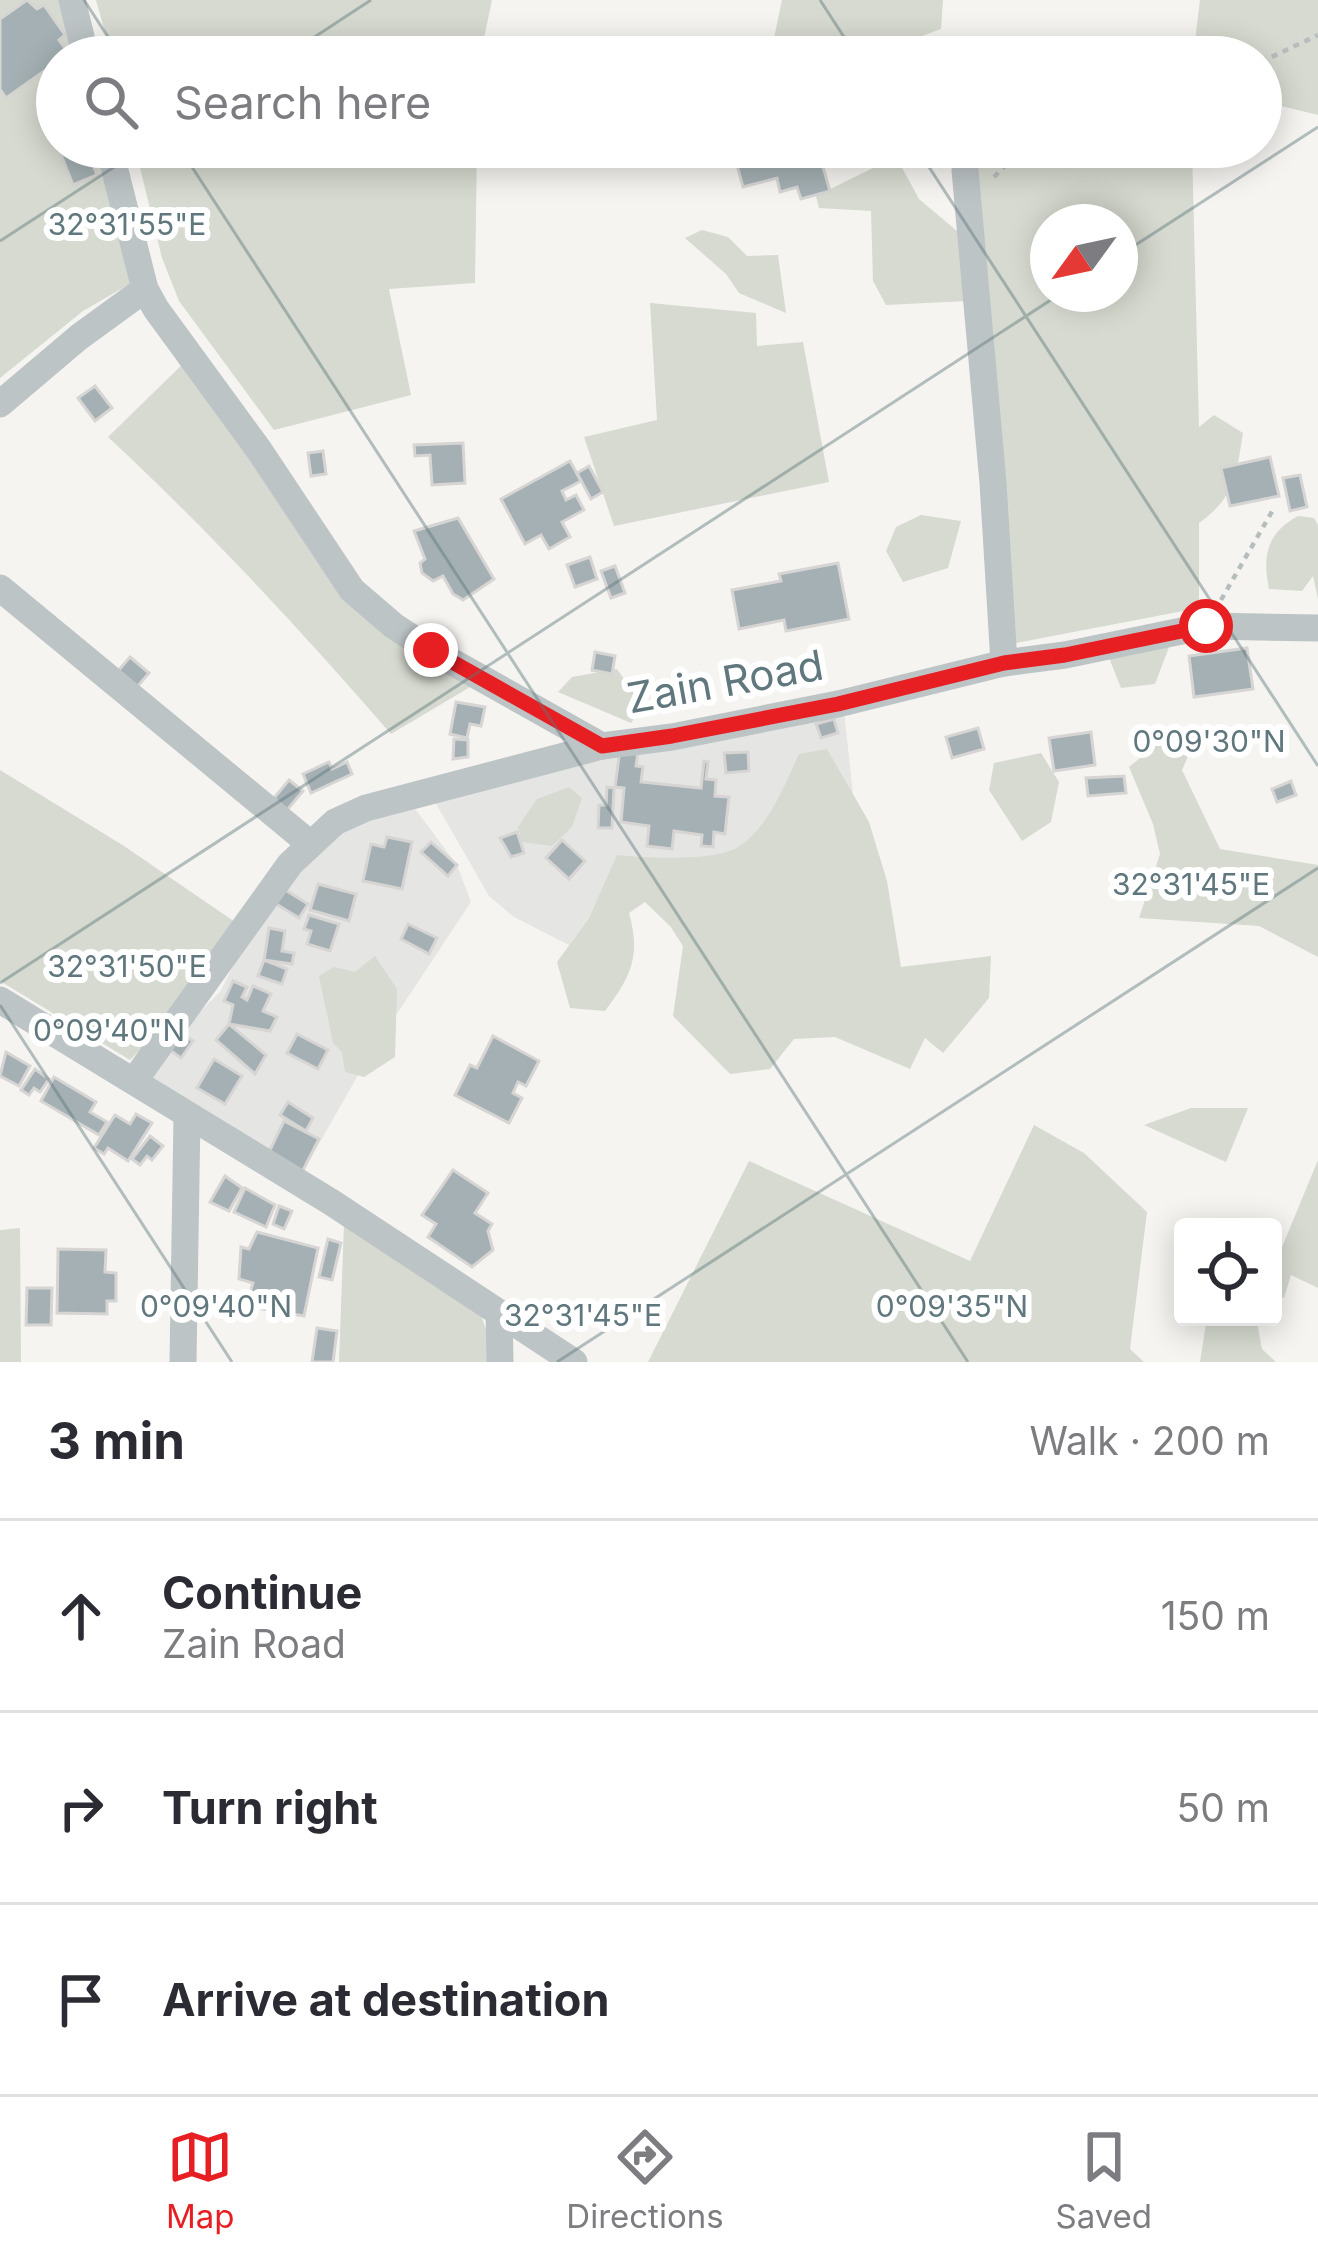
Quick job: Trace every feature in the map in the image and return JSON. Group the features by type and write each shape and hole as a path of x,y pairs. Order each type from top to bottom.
{"street":[{"path":"72,0 81,36"},
{"path":"114,168 146,289 352,590 431,650 602,746"},
{"path":"966,182 1004,663"},
{"path":"0,404 79,337 146,289"},
{"path":"0,588 309,843"},
{"name":"Zain Road","path":"134,1082 309,843 335,823 391,799 602,746 838,704 1004,663 1206,626 1318,628"},
{"path":"0,1000 331,1202 574,1362"},
{"path":"183,1362 187,1116"},
{"path":"499,1313 500,1362"}],"path":[{"path":"1282,52 1318,35"},
{"path":"966,182 1003,168"},
{"path":"1206,626 1274,508"}],"shaded area":[{"path":"0,0 72,0 83,36 36,36 36,168 117,168 145,275 83,311 0,378"},
{"path":"96,0 492,0 484,36 106,36"},
{"path":"782,0 943,0 941,29 922,36 774,36"},
{"path":"1200,0 1318,0 1318,115 1282,106 1282,36 1196,36"},
{"path":"140,168 477,168 475,283 389,289 411,395 274,430 179,301 162,258"},
{"path":"873,168 902,168 919,199 970,242 967,301 886,305 873,281 871,211 819,208 816,196"},
{"path":"959,168 1193,168 1199,427 1214,415 1243,433 1232,484 1220,504 1199,523 1199,608 1016,643"},
{"path":"702,230 728,237 747,256 778,255 786,313 739,293 726,274 685,238"},
{"path":"650,303 756,313 757,346 803,342 829,482 614,526 584,437 657,420"},
{"path":"193,354 351,593 482,680 391,734 254,582 108,437"},
{"path":"921,515 961,521 948,568 903,582 886,551 896,527"},
{"path":"1298,516 1314,518 1318,525 1318,599 1313,576 1302,591 1269,589 1269,546 1279,530"},
{"path":"1174,634 1155,684 1121,688 1104,645"},
{"path":"617,669 643,706 631,723 558,692 572,677"},
{"path":"843,702 853,794 725,884 617,856 589,918 569,945 514,917 489,896 431,795"},
{"path":"1171,733 1193,745 1182,770 1220,849 1318,865 1318,957 1259,926 1139,918 1160,854 1129,767"},
{"path":"827,749 869,822 887,881 901,967 991,956 989,998 943,1053 925,1038 910,1069 835,1037 794,1039 770,1069 730,1074 673,1016 683,946 645,902 629,913 634,954 614,999 605,1011 570,1008 557,962 589,918 617,855 697,857 738,847 767,817 799,754"},
{"path":"1041,753 1059,782 1051,822 1022,841 989,790 994,763"},
{"path":"0,770 235,922 160,1030 130,1060 0,981"},
{"path":"569,787 582,798 572,827 552,846 522,842 518,827 537,799"},
{"path":"407,798 457,865 471,902 369,1056 300,1177 146,1077 147,1063 220,992 264,906 336,828"},
{"path":"375,956 397,989 395,1057 364,1077 345,1072 342,1052 333,1043 319,976 334,967 355,972"},
{"path":"1191,1108 1248,1108 1226,1162 1144,1125"},
{"path":"1034,1125 1084,1153 1147,1212 1130,1349 1144,1362 648,1362 749,1161 970,1261"},
{"path":"1318,1160 1318,1288 1291,1275 1282,1297 1282,1247"},
{"path":"344,1224 480,1312 488,1362 339,1362"},
{"path":"20,1228 21,1362 0,1362 0,1230"},
{"path":"1206,1326 1258,1326 1262,1349 1276,1362 1200,1362"}],"building":[{"path":"27,0 37,9 44,5 65,35 36,36 36,77 6,98 0,89 0,19"},
{"path":"66,168 94,168 97,175 73,185"},
{"path":"738,168 823,168 830,191 801,199 797,187 780,192 777,178 743,187"},
{"path":"95,386 112,408 95,421 78,398"},
{"path":"463,443 465,483 432,485 430,455 415,456 414,445"},
{"path":"323,451 326,474 311,476 308,453"},
{"path":"1270,457 1279,496 1230,506 1221,468"},
{"path":"570,461 581,481 562,491 566,500 576,495 584,510 562,522 570,537 549,549 541,535 525,544 501,499"},
{"path":"589,466 603,492 591,499 577,473"},
{"path":"1300,475 1307,507 1290,511 1283,478"},
{"path":"458,518 494,579 463,600 453,594 443,576 433,581 422,573 420,563 425,559 414,531"},
{"path":"590,557 597,579 575,587 567,565"},
{"path":"838,563 849,619 786,631 784,620 739,629 732,590 781,581 779,574"},
{"path":"615,566 625,593 611,598 601,571"},
{"path":"1247,648 1253,689 1194,697 1189,656"},
{"path":"595,652 615,656 612,674 592,670"},
{"path":"130,657 149,673 130,695 111,679"},
{"path":"456,702 485,707 481,726 470,724 467,738 450,734"},
{"path":"834,719 838,733 821,738 816,724"},
{"path":"978,728 984,749 952,758 946,737"},
{"path":"1091,732 1095,765 1054,771 1049,738"},
{"path":"454,739 468,740 468,757 453,759"},
{"path":"620,749 638,751 641,782 701,788 704,761 708,762 706,779 716,780 715,796 729,797 725,834 714,832 713,847 701,846 702,835 674,831 672,849 647,846 649,826 621,822 624,788 615,787"},
{"path":"748,752 749,771 726,773 724,753"},
{"path":"329,762 332,769 347,762 352,774 311,793 303,774"},
{"path":"1124,776 1126,793 1088,796 1086,778"},
{"path":"289,780 303,791 287,810 274,798"},
{"path":"1291,781 1296,795 1277,802 1272,789"},
{"path":"607,787 614,788 612,828 598,828 599,805 606,805"},
{"path":"517,832 524,853 511,857 500,838"},
{"path":"387,837 412,842 402,889 363,881 371,844 384,847"},
{"path":"562,840 585,861 569,879 546,858"},
{"path":"431,842 457,865 448,876 421,852"},
{"path":"318,884 356,894 349,921 310,910"},
{"path":"282,888 308,904 299,918 273,902"},
{"path":"309,915 339,924 330,951 307,944 311,931 304,929"},
{"path":"408,924 437,938 429,954 401,939"},
{"path":"269,928 285,931 282,951 294,953 292,964 264,960"},
{"path":"264,960 287,969 282,984 258,976"},
{"path":"233,981 247,987 242,997 247,1000 253,986 271,994 263,1011 277,1017 270,1031 229,1024 233,1005 224,1001"},
{"path":"229,1024 266,1055 255,1074 216,1040"},
{"path":"181,1033 193,1041 181,1058 170,1050"},
{"path":"297,1034 328,1050 318,1069 287,1053"},
{"path":"493,1036 539,1061 526,1086 518,1082 513,1093 522,1098 509,1123 455,1095 470,1065 477,1068"},
{"path":"6,1052 30,1066 19,1086 0,1076"},
{"path":"214,1059 242,1076 225,1104 197,1088"},
{"path":"35,1069 49,1079 40,1092 34,1088 29,1095 21,1090"},
{"path":"54,1077 96,1102 90,1112 107,1122 99,1135 41,1101"},
{"path":"288,1102 313,1118 306,1131 280,1115"},
{"path":"136,1114 152,1123 128,1161 108,1148 104,1154 94,1148 115,1115 130,1124"},
{"path":"284,1121 319,1139 302,1172 268,1154"},
{"path":"150,1136 163,1146 152,1160 147,1156 140,1165 132,1159"},
{"path":"453,1170 488,1193 475,1213 492,1224 488,1231 493,1250 472,1267 428,1237 436,1224 422,1215"},
{"path":"225,1176 242,1188 229,1211 210,1202"},
{"path":"245,1188 275,1205 266,1227 234,1212"},
{"path":"279,1206 292,1211 284,1229 273,1224"},
{"path":"257,1232 318,1248 304,1316 246,1306 253,1283 239,1279 241,1247 249,1249"},
{"path":"328,1239 341,1243 332,1280 319,1277"},
{"path":"58,1249 106,1250 105,1272 116,1273 116,1301 107,1301 107,1314 57,1313"},
{"path":"27,1288 52,1288 51,1325 26,1325"},
{"path":"317,1328 337,1331 333,1362 312,1362"}],"route":[{"path":"431,650 602,746 838,704 1004,663 1206,626"}]}
